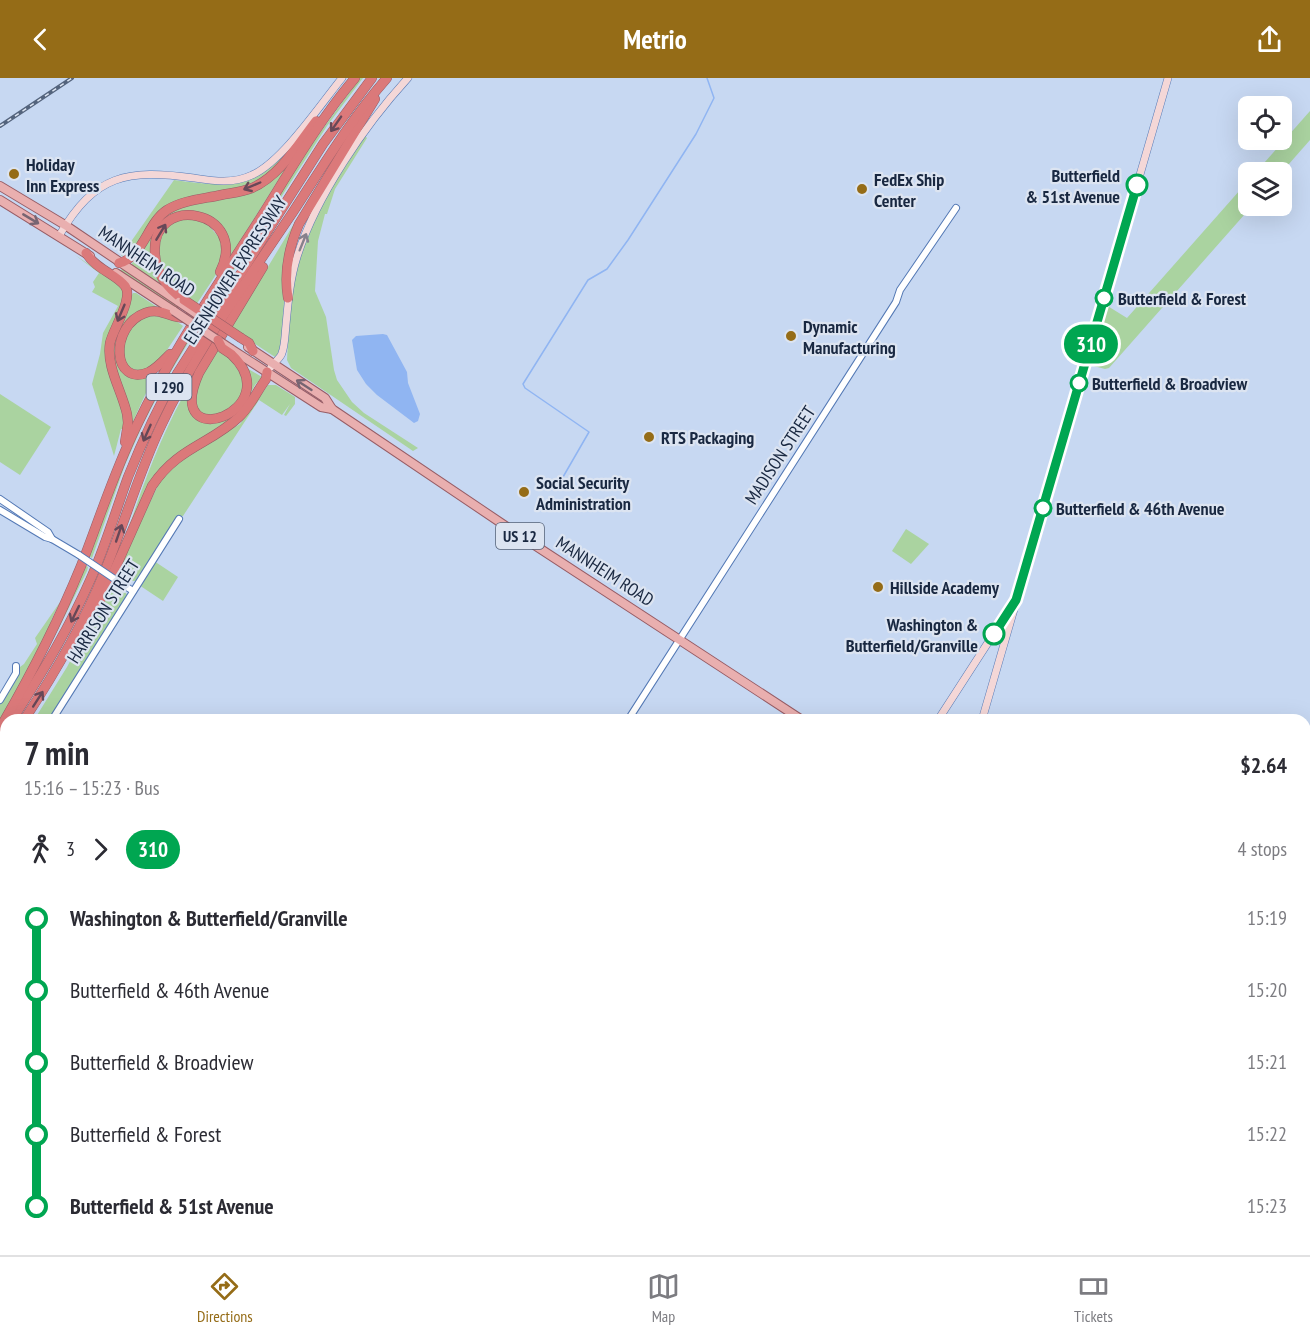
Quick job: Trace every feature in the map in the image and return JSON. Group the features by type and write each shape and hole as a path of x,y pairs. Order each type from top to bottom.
{"highway":[{"name":"EISENHOWER EXPRESSWAY","path":"16,714 49,662 82,598 103,549 136,457 177,374 323,144 372,78"},
{"path":"118,262 130,258 155,222 173,207 186,202 242,191 267,179 281,165 349,80"},
{"path":"8,714 51,635 124,453 156,385 216,286 349,80"},
{"name":"EISENHOWER EXPRESSWAY","path":"28,714 71,644 104,574 143,467 166,414 196,360 346,129 385,80"},
{"path":"288,298 289,258 293,238 299,224 385,80"},
{"path":"218,340 222,348 231,351 246,377 245,393 237,408 224,418 209,420 194,410 193,386 199,373 286,229 292,213"},
{"path":"216,286 226,252 223,234 216,225 202,217 190,214 176,217 165,224 159,232 154,252 157,266 168,286 181,301 239,339 249,343 253,351"},
{"path":"86,253 93,264 124,285 127,291 126,302 111,338 109,352 127,419 124,453"},
{"path":"177,348 155,368 141,374 128,371 119,356 122,334 134,319 142,314 153,311 173,313 177,318 185,318"},
{"path":"71,644 90,620 161,473 182,454 238,418 266,379 270,368"}],"main road":[{"path":"270,368 282,354 288,298 302,240 328,190 366,131 408,78"},
{"path":"984,714 1168,78"},
{"path":"58,236 64,225 93,194 121,177 151,174 225,182 258,172 281,153 349,80"},
{"name":"MANNHEIM ROAD","path":"0,186 181,301"},
{"path":"0,192 16,195"},
{"name":"MANNHEIM ROAD","path":"0,200 86,253 173,313"},
{"name":"MANNHEIM ROAD","path":"185,318 218,340"},
{"name":"MANNHEIM ROAD","path":"231,351 270,368"},
{"name":"MANNHEIM ROAD","path":"253,351 270,368 321,407 332,408 507,527 793,714"},
{"path":"942,714 1016,600"}],"street":[{"name":"MADISON STREET","path":"632,714 896,302 900,290 956,207"},
{"path":"0,499 48,532 52,539"},
{"path":"0,510 79,555 133,591"},
{"name":"HARRISON STREET","path":"56,714 179,519"},
{"path":"0,700 16,673 16,666"}],"green space":[{"path":"360,78 363,78 327,126 207,312 205,311 314,141"},
{"path":"1310,111 1310,140 1291,162 1265,162 1275,150 1292,150 1292,131"},
{"path":"365,136 367,138 335,189 327,214 325,214 318,241 315,291 326,317 337,380 352,402 364,413 418,448 413,451 291,368 287,360 292,296 304,242 328,195"},
{"path":"299,138 279,164 248,186 178,201 131,253 121,256 174,180 219,184 243,181 275,163"},
{"path":"294,155 229,259 213,219 199,213 182,213 154,238 166,287 131,265 158,223 177,208 242,193"},
{"path":"1238,192 1238,216 1243,216 1109,368 1090,365 1106,305 1127,318"},
{"path":"298,217 286,266 282,340 275,357 231,328"},
{"path":"182,219 203,219 223,242 219,270 196,305 171,283 161,263 159,252 164,231 170,224"},
{"path":"75,255 124,288 125,297 109,335 125,429 121,429 114,456 92,384 103,333 118,306 92,292 95,287 93,282 99,273"},
{"path":"122,269 179,307 178,309 120,272"},
{"path":"133,293 160,309 121,331 125,371 156,371 130,428 112,355 116,330"},
{"path":"148,315 172,318 183,326 159,362 143,371 132,369 126,365 122,352 128,329"},
{"path":"192,331 194,333 143,424 125,465 92,558 89,556 117,479 156,392"},
{"path":"218,348 229,356 245,381 239,401 219,417 200,413 196,396 200,379"},
{"path":"245,367 262,377 248,398"},
{"path":"194,377 191,387 204,421 213,424 235,416 173,457 126,536 173,415"},
{"path":"268,385 276,385 295,397 295,404 286,416 284,415 290,404 282,415 259,400 183,516 178,517 136,581 126,581 116,574 161,479 187,455 240,424"},
{"path":"0,394 51,427 20,475 0,462"},
{"path":"906,529 929,544 911,564 892,551"},
{"path":"154,561 178,577 163,601 139,585"},
{"path":"85,565 88,567 87,571 52,642"},
{"path":"112,582 128,595 126,600 53,714 38,714 67,667"},
{"path":"60,602 51,626 4,714 0,714 0,704 18,676 20,667 37,644 35,638"}],"water":[{"path":"387,335 407,372 408,383 420,414 418,421 414,423 377,395 357,370 352,340 356,336"}],"waterway":[{"path":"563,477 589,432 525,388 523,384 588,280 607,269 696,134 714,98 707,78"}],"railway":[{"path":"0,126 72,78"}],"bus line":[{"name":"310","path":"994,634 1016,600 1137,185"}],"place":[{"name":"Holiday Inn Express","path":"14,174"},
{"name":"Butterfield & 51st Avenue","path":"1137,185"},
{"name":"FedEx Ship Center","path":"862,189"},
{"name":"Butterfield & Forest","path":"1104,298"},
{"name":"Dynamic Manufacturing","path":"791,336"},
{"name":"Butterfield & Broadview","path":"1079,383"},
{"name":"RTS Packaging","path":"649,437"},
{"name":"Social Security Administration","path":"524,492"},
{"name":"Butterfield & 46th Avenue","path":"1043,508"},
{"name":"Hillside Academy","path":"878,587"},
{"name":"Washington & Butterfield/Granville","path":"994,634"}]}
